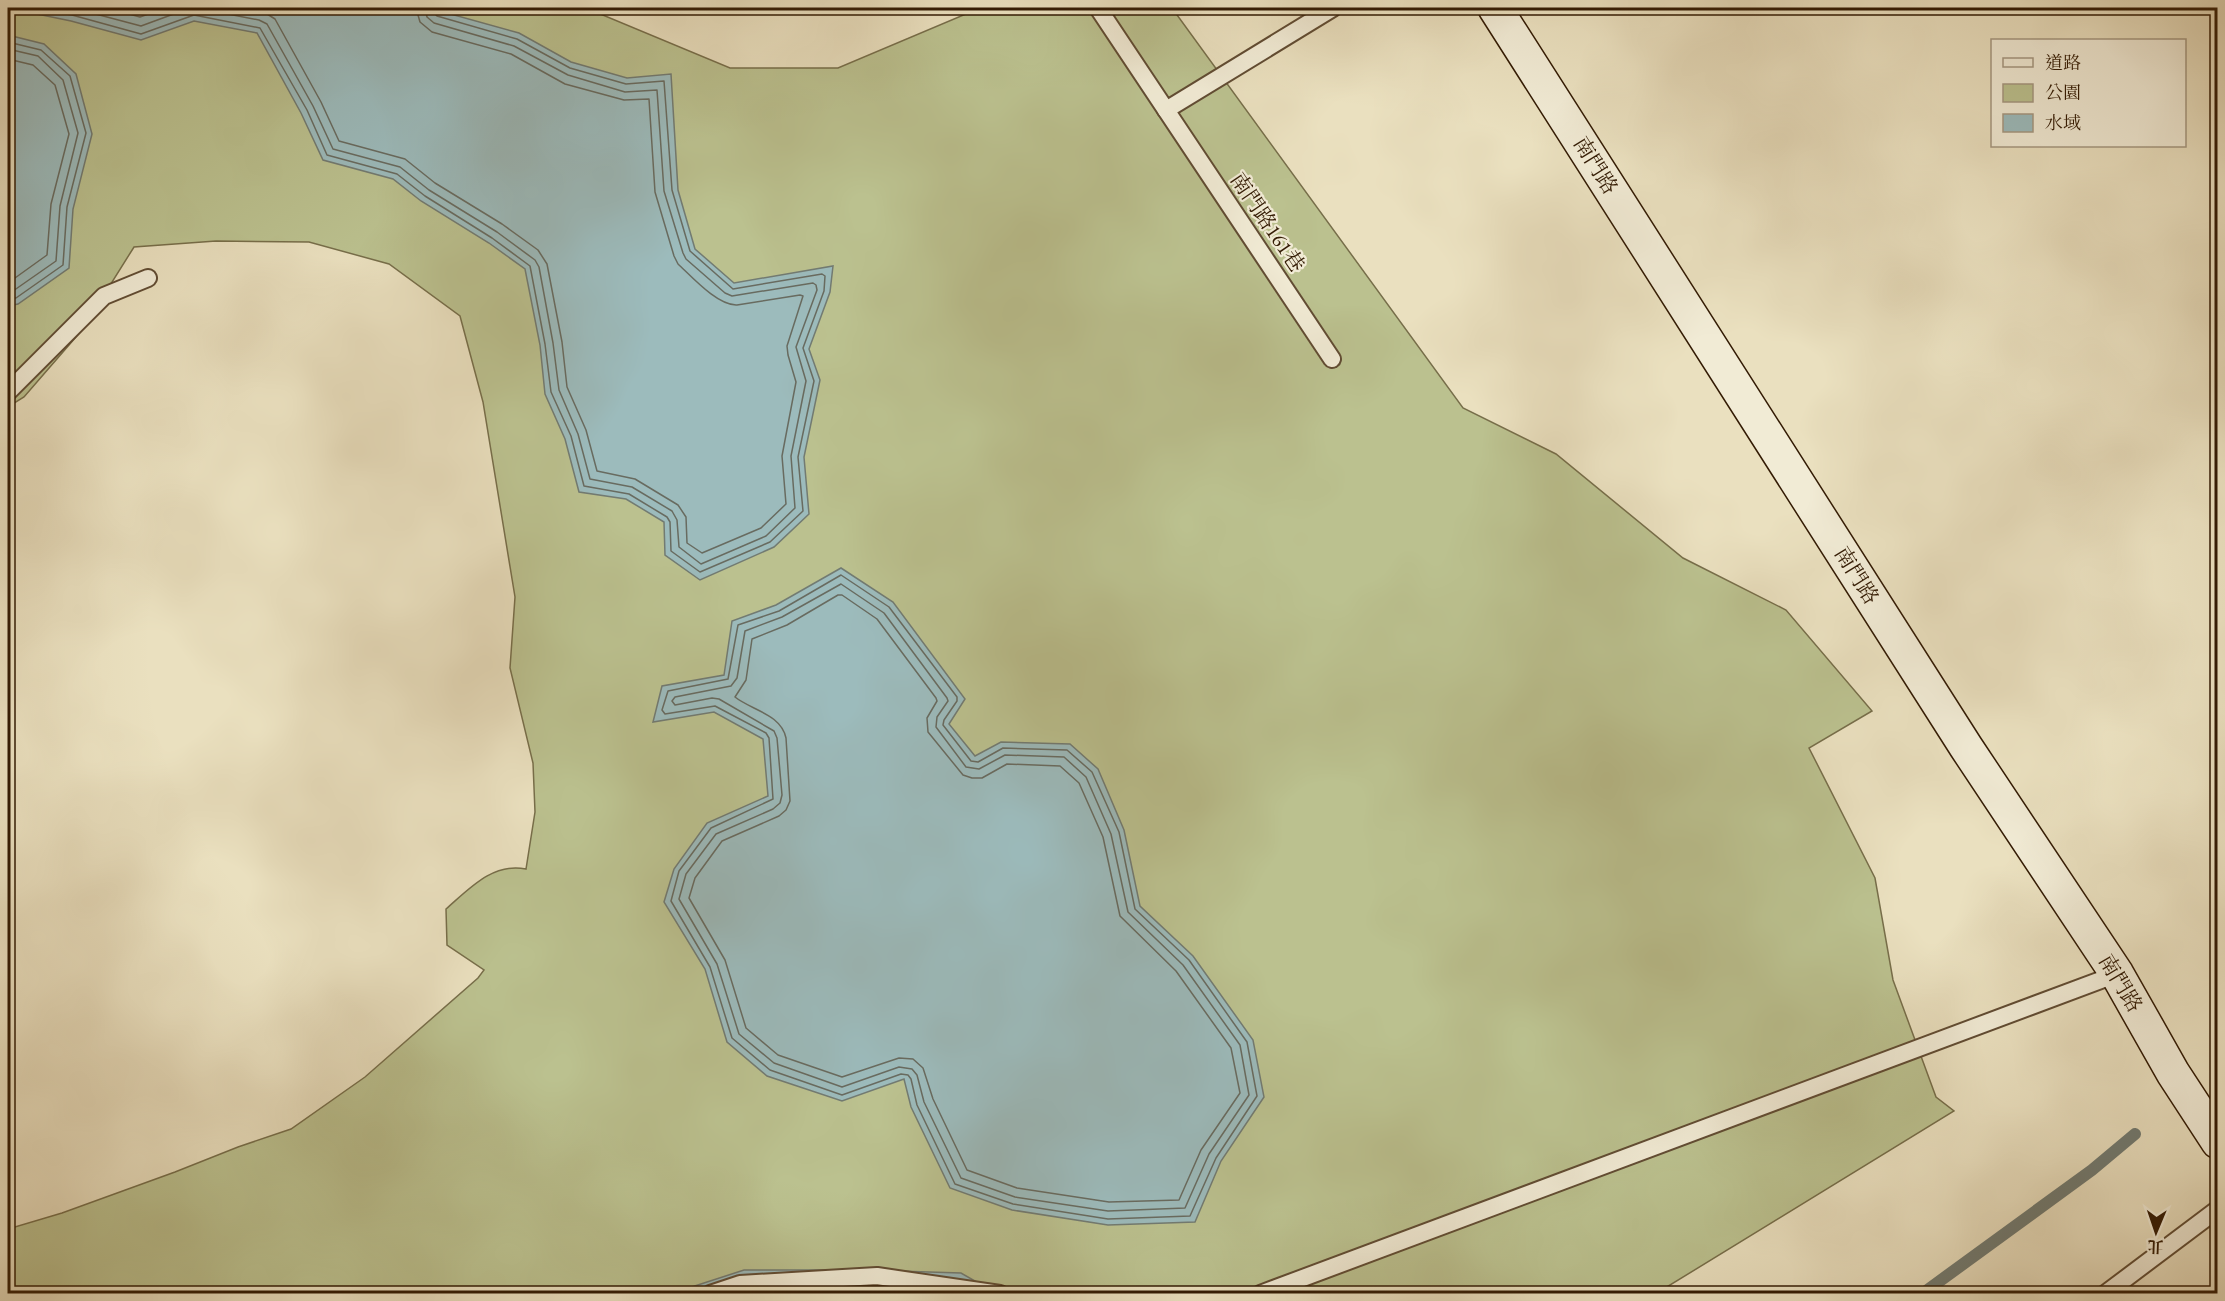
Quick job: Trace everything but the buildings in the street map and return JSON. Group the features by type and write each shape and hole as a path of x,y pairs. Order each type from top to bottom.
{"street":[{"name":"南門路","path":"1501,10 1966,747 2117,974 2173,1073 2217,1142"}],"lane":[{"name":"南門路161巷","path":"1098,8 1332,359"},
{"path":"1166,110 1333,8"},
{"path":"8,392 104,296 148,278"},
{"path":"1260,1293 2117,974"},
{"path":"2105,1293 2217,1209"},
{"path":"710,1293 740,1284 877,1276 1000,1293"}],"green space":[{"path":"8,8 586,8 730,68 838,68 980,8 1172,8 1463,408 1556,454 1683,558 1786,610 1872,711 1809,748 1875,878 1893,980 1936,1097 1954,1111 1657,1293 8,1293 8,1229 62,1213 291,1129 365,1077 478,978 484,970 447,945 446,909 492,873 503,869 526,869 535,812 533,763 510,668 515,597 483,402 460,316 389,264 309,242 216,241 134,247 82,330 24,397 8,407"}],"water":[{"path":"8,8 429,8 519,33 571,62 627,78 671,74 678,190 695,249 734,283 833,266 830,292 809,349 820,380 804,457 809,514 774,547 700,580 665,555 664,522 626,499 579,492 565,439 545,394 540,345 525,269 489,243 421,201 393,179 323,160 301,113 257,33 194,21 141,40 71,21"},
{"path":"8,35 44,44 76,74 92,134 73,209 69,268 18,304 8,306"},
{"path":"841,568 893,602 965,699 949,724 975,756 1001,742 1070,744 1098,769 1124,830 1140,906 1193,956 1253,1040 1264,1097 1221,1161 1195,1222 1108,1225 1012,1210 950,1188 911,1107 904,1079 842,1101 767,1076 727,1042 705,969 664,902 674,869 707,823 768,796 763,739 714,712 653,722 662,686 724,675 732,621 776,605"},
{"path":"744,1270 961,1273 996,1293 670,1294"}],"waterway":[{"path":"1922,1294 2092,1170 2135,1134"}]}
